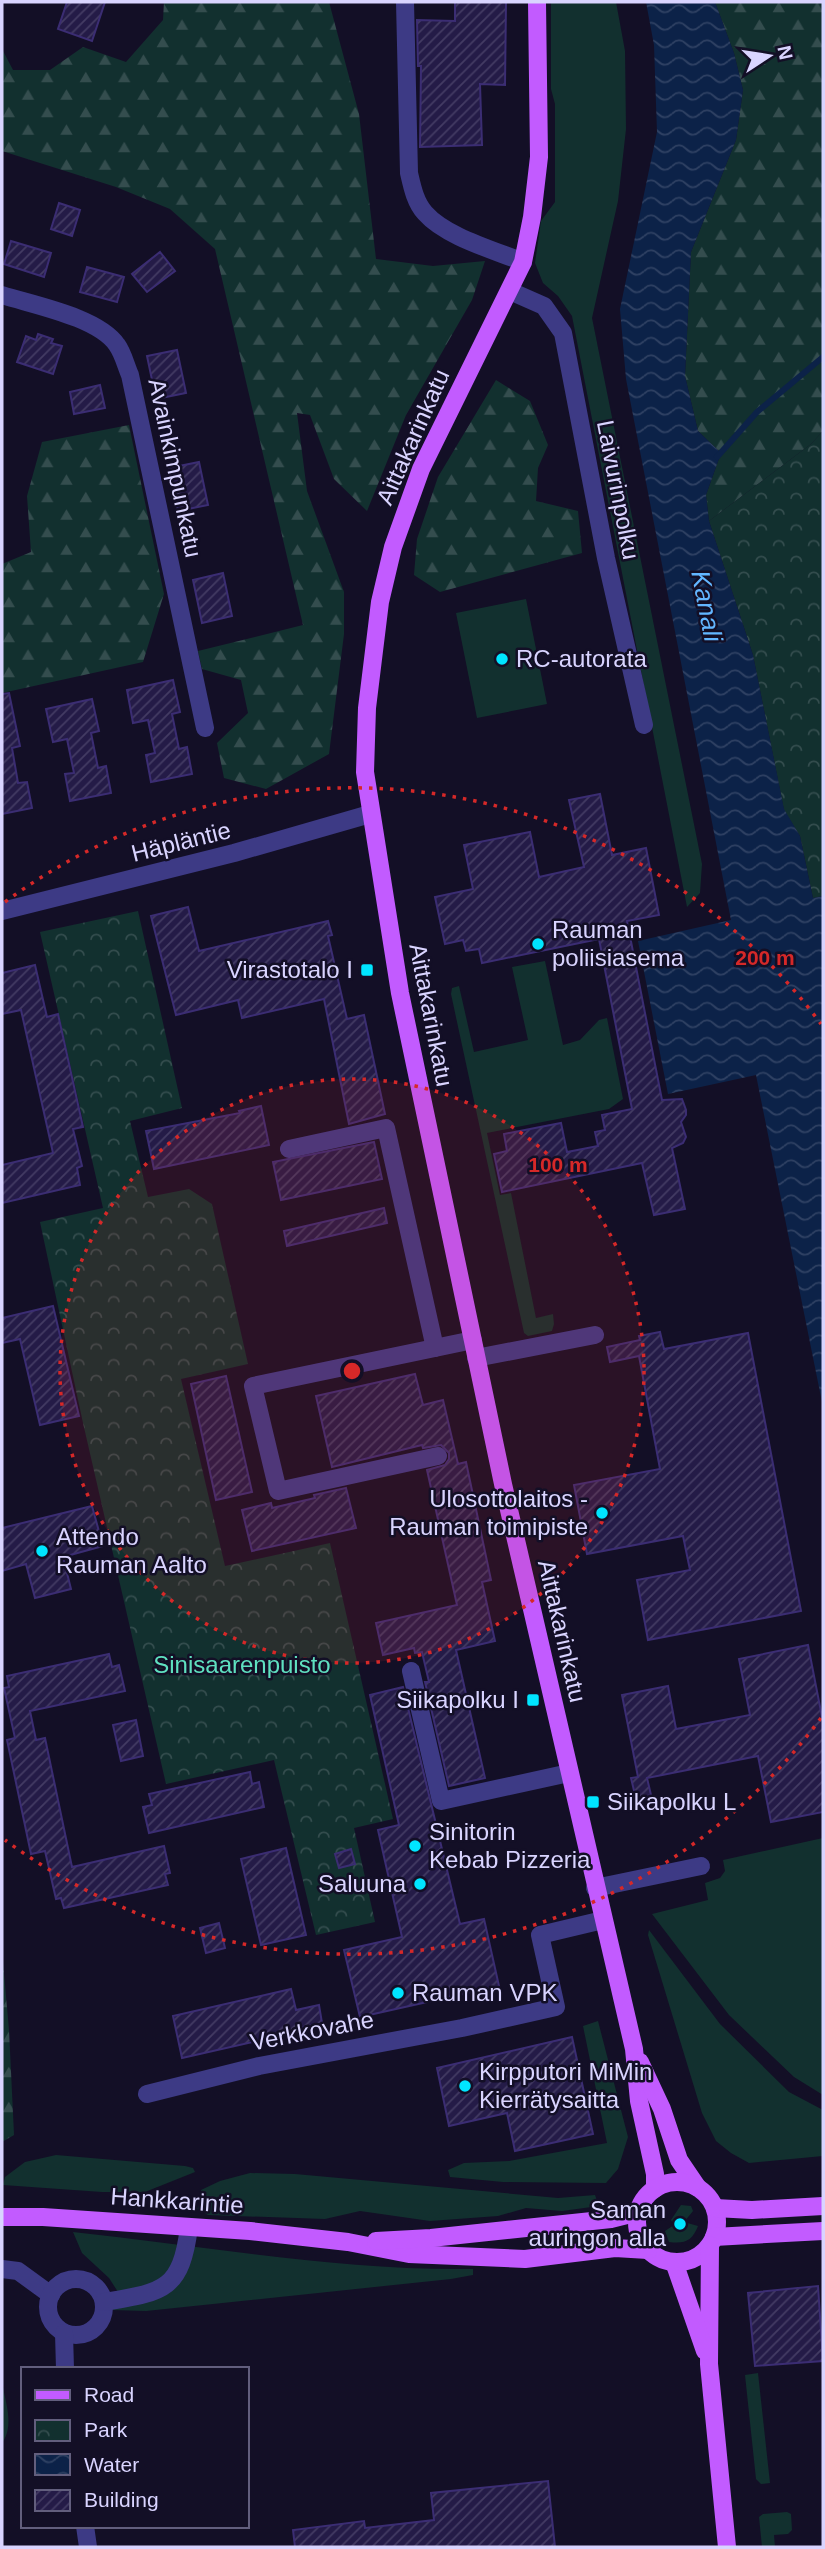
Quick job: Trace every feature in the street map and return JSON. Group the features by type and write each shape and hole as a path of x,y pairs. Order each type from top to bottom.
{"main road":[{"name":"Aittakarinkatu","path":"537,2 539,157 532,217 523,262 421,470 393,547 380,602 367,708 365,772 400,993 476,1358 595,1888 634,2049 639,2101 656,2189"},
{"name":"Aittakarinkatu","path":"634,2049 662,2109 679,2160 698,2188"},
{"path":"727,2547 709,2364 712,2241 717,2221 715,2208 709,2197 698,2188 684,2183 670,2183 656,2189 644,2199 639,2212 637,2223 640,2236 649,2250 660,2258 674,2262 694,2259 712,2241 823,2231"},
{"path":"715,2208 752,2210 823,2206"},
{"name":"Hankkarintie","path":"348,2242 431,2238 611,2219 639,2212"},
{"name":"Hankkarintie","path":"2,2217 43,2217 250,2231 348,2242 409,2255 525,2259 615,2248 649,2250"},
{"path":"674,2262 709,2364"}],"street":[{"path":"405,2 409,173 415,196 425,213 452,232 523,262"},
{"name":"Laivurinpolku","path":"510,291 544,306 563,332 601,532 644,724"},
{"name":"Avainkimpunkatu","path":"2,295 97,327 117,344 130,376 205,728"},
{"name":"Häpläntie","path":"2,911 222,857 370,814"},
{"path":"289,1149 386,1128 435,1348"},
{"path":"476,1358 594,1335"},
{"path":"438,1456 278,1491 253,1386 473,1340"},
{"path":"411,1671 441,1801 569,1773"},
{"path":"595,1888 701,1866"},
{"name":"Verkkovahe","path":"148,2094 259,2066 462,2028 556,2007 540,1935 603,1920"},
{"path":"104,2302 150,2294 173,2279 186,2255 189,2227"},
{"path":"2,2269 18,2271 51,2295"},
{"path":"80,2279 96,2286 104,2302 102,2319 90,2332 73,2335 64,2333 57,2328 48,2312 51,2295 62,2282 80,2279"},
{"path":"64,2333 65,2367"},
{"path":"85,2528 88,2547"}],"green space":[{"path":"164,2 329,2 359,114 376,259 433,266 485,261 472,300 406,415 367,511 334,479 310,415 297,413 307,491 344,592 344,634 329,754 266,789 224,778 217,743 248,713 241,680 202,669 198,651 303,625 215,249 170,209 116,187 2,151 2,49 13,70 50,70 83,47 126,62 163,20"},
{"path":"551,2 616,2 625,51 626,129 618,201 592,318 702,864 700,893 687,907 572,316 558,296 543,283 535,263 541,221 555,202"},
{"path":"715,2 823,2 823,431 811,444 709,521 706,495 721,453 698,431 685,376 691,252 736,140 743,90 734,53"},
{"path":"496,380 530,401 548,445 538,468 536,501 578,511 582,553 440,592 414,575 417,539 438,477"},
{"path":"129,425 164,594 143,662 2,693 2,564 31,552 27,496 42,442"},
{"path":"823,431 823,896 813,898 800,836 784,810 753,655 709,521 811,444"},
{"name":"RC-autorata","path":"526,599 547,704 477,718 456,613"},
{"name":"Sinisaarenpuisto","path":"138,911 182,1108 130,1121 148,1197 189,1189 212,1204 248,1364 181,1379 225,1566 330,1543 393,1819 354,1828 375,1922 316,1935 274,1760 166,1784 40,1222 103,1208 40,932"},
{"path":"545,961 563,1045 580,1040 599,1020 607,1018 623,1099 609,1109 487,1133 500,1195 511,1193 536,1318 553,1314 552,1331 528,1336 524,1333 451,994 452,988 459,986 474,1052 528,1040 512,967"},
{"path":"823,1838 823,2095 794,2077 729,2015 652,1914 708,1900 705,1883 720,1878 725,1871 723,1860"},
{"path":"649,1930 720,2024 789,2092 823,2110 823,2156 749,2163 716,2141 702,2113 648,1935"},
{"path":"2,1951 14,2135 2,2142"},
{"path":"598,2021 628,2137 618,2169 606,2183 503,2182 450,2177 448,2170 464,2163 509,2161 607,2143 583,2026"},
{"path":"56,2155 185,2166 193,2168 195,2172 145,2192 102,2192 3,2185 5,2177 25,2162"},
{"path":"250,2173 295,2174 558,2198 595,2195 599,2206 562,2211 526,2208 498,2216 430,2221 360,2211 325,2219 208,2215 197,2209 201,2201 201,2190 220,2181"},
{"path":"681,2205 691,2206 693,2211 684,2222 698,2226 687,2240 669,2242 665,2231 674,2225 671,2220"},
{"path":"73,2232 323,2262 423,2269 473,2269 473,2275 146,2311 112,2310 120,2295 109,2278 82,2253"},
{"path":"758,2373 770,2483 761,2484 756,2479 745,2375"},
{"path":"2,2382 9,2421 2,2443"},
{"path":"763,2514 791,2514 792,2530 788,2534 774,2535 775,2547 762,2547 759,2517"}],"water":[{"name":"Kanali","path":"646,2 715,2 734,53 743,90 736,140 691,252 685,376 698,431 721,453 706,495 709,521 753,655 784,809 800,836 813,898 823,896 823,1407 756,1075 668,1094 638,941 731,920 626,379 620,309 657,132 654,45"}],"building":[{"path":"67,2 105,2 92,41 58,29"},
{"path":"455,2 506,2 505,85 480,84 482,145 420,147 421,66 418,66 417,20 455,21"},
{"path":"59,203 80,210 72,236 51,229"},
{"path":"11,241 51,253 44,277 4,264"},
{"path":"160,252 175,271 147,292 132,274"},
{"path":"87,267 124,277 117,302 80,292"},
{"path":"38,334 53,339 51,343 62,346 53,374 17,362 26,336 36,340"},
{"path":"177,350 186,393 156,399 147,356"},
{"path":"100,385 105,408 74,414 70,392"},
{"path":"199,462 208,505 178,511 169,468"},
{"path":"223,573 232,616 202,623 193,580"},
{"path":"173,680 180,712 172,714 179,749 187,747 192,774 151,782 146,755 155,753 148,720 133,723 127,690"},
{"path":"9,693 20,746 12,748 18,783 27,782 32,808 2,814 2,694"},
{"path":"92,699 99,731 91,733 98,768 106,766 111,793 70,801 65,774 74,773 67,739 53,742 46,709"},
{"path":"600,794 612,855 646,848 659,915 627,921 662,1100 682,1099 686,1110 681,1122 686,1137 683,1143 672,1148 685,1209 654,1215 642,1163 502,1192 494,1154 507,1151 504,1134 561,1123 567,1152 598,1146 595,1132 605,1130 602,1115 632,1109 599,939 482,963 479,949 466,951 463,940 445,944 435,897 473,889 464,845 530,832 539,877 584,867 569,800"},
{"path":"188,907 199,951 328,921 332,935 328,936 347,1019 364,1015 385,1114 349,1124 324,999 242,1018 238,1000 176,1015 151,916"},
{"path":"35,965 47,1017 58,1014 83,1127 73,1129 82,1166 77,1168 80,1185 2,1203 2,1165 53,1153 21,1010 2,1014 2,973"},
{"path":"261,1106 269,1145 154,1169 146,1131 240,1113 239,1111"},
{"path":"374,1142 382,1179 281,1200 273,1162"},
{"path":"384,1208 387,1223 287,1246 284,1231"},
{"path":"53,1306 79,1416 40,1425 20,1339 2,1343 2,1318"},
{"path":"660,1332 664,1349 748,1333 801,1611 648,1640 637,1580 690,1570 683,1536 587,1554 574,1485 660,1469 639,1356 610,1362 607,1347 640,1340 639,1336"},
{"path":"415,1374 423,1405 443,1400 458,1464 466,1462 491,1580 482,1582 495,1641 456,1650 485,1778 449,1786 425,1682 429,1682 422,1652 415,1653 414,1648 383,1655 376,1623 457,1605 427,1470 445,1465 449,1453 441,1445 423,1448 422,1445 332,1467 316,1396"},
{"path":"226,1376 252,1492 216,1500 191,1384"},
{"path":"346,1488 356,1528 252,1551 242,1510 271,1503 272,1508"},
{"name":"Attendo Rauman Aalto","path":"92,1506 103,1546 63,1557 71,1589 35,1598 26,1564 2,1571 2,1528"},
{"path":"808,1645 823,1722 823,1812 771,1822 758,1756 647,1778 651,1795 636,1799 631,1778 638,1777 622,1695 668,1686 676,1729 750,1715 739,1659"},
{"path":"109,1654 112,1667 119,1665 125,1691 30,1711 36,1740 45,1738 72,1867 164,1846 170,1873 165,1874 168,1885 64,1908 61,1898 56,1899 45,1851 31,1854 7,1740 15,1738 4,1688 9,1687 7,1676"},
{"path":"403,1687 460,1924 484,1919 499,1986 360,2017 344,1950 402,1937 378,1830 399,1825 370,1695"},
{"path":"136,1720 143,1756 121,1761 113,1725"},
{"path":"250,1772 252,1784 259,1782 264,1807 149,1833 143,1807 152,1805 149,1794"},
{"path":"286,1848 306,1935 261,1945 241,1859"},
{"path":"351,1849 355,1864 339,1868 335,1854"},
{"path":"219,1923 225,1948 206,1953 200,1928"},
{"path":"291,1989 296,2010 319,2005 322,2023 300,2028 301,2031 182,2058 173,2016"},
{"path":"572,2037 593,2134 515,2151 507,2113 449,2126 437,2068"},
{"path":"818,2286 823,2361 755,2366 748,2293"},
{"path":"548,2481 555,2547 295,2547 293,2530 364,2521 365,2528 434,2520 431,2493"}],"waterway":[{"path":"717,457 757,412 823,357"}],"place":[{"name":"RC-autorata","path":"502,659"},
{"name":"Rauman poliisiasema","path":"538,944"},
{"name":"Virastotalo I","path":"367,970"},
{"name":"Ulosottolaitos - Rauman toimipiste","path":"602,1513"},
{"name":"Attendo Rauman Aalto","path":"42,1551"},
{"name":"Siikapolku I","path":"533,1700"},
{"name":"Siikapolku L","path":"593,1802"},
{"name":"Sinitorin Kebab Pizzeria","path":"415,1846"},
{"name":"Saluuna","path":"420,1884"},
{"name":"Rauman VPK","path":"398,1993"},
{"name":"Kirpputori MiMin Kierrätysaitta","path":"465,2086"},
{"name":"Saman auringon alla","path":"680,2224"}]}
